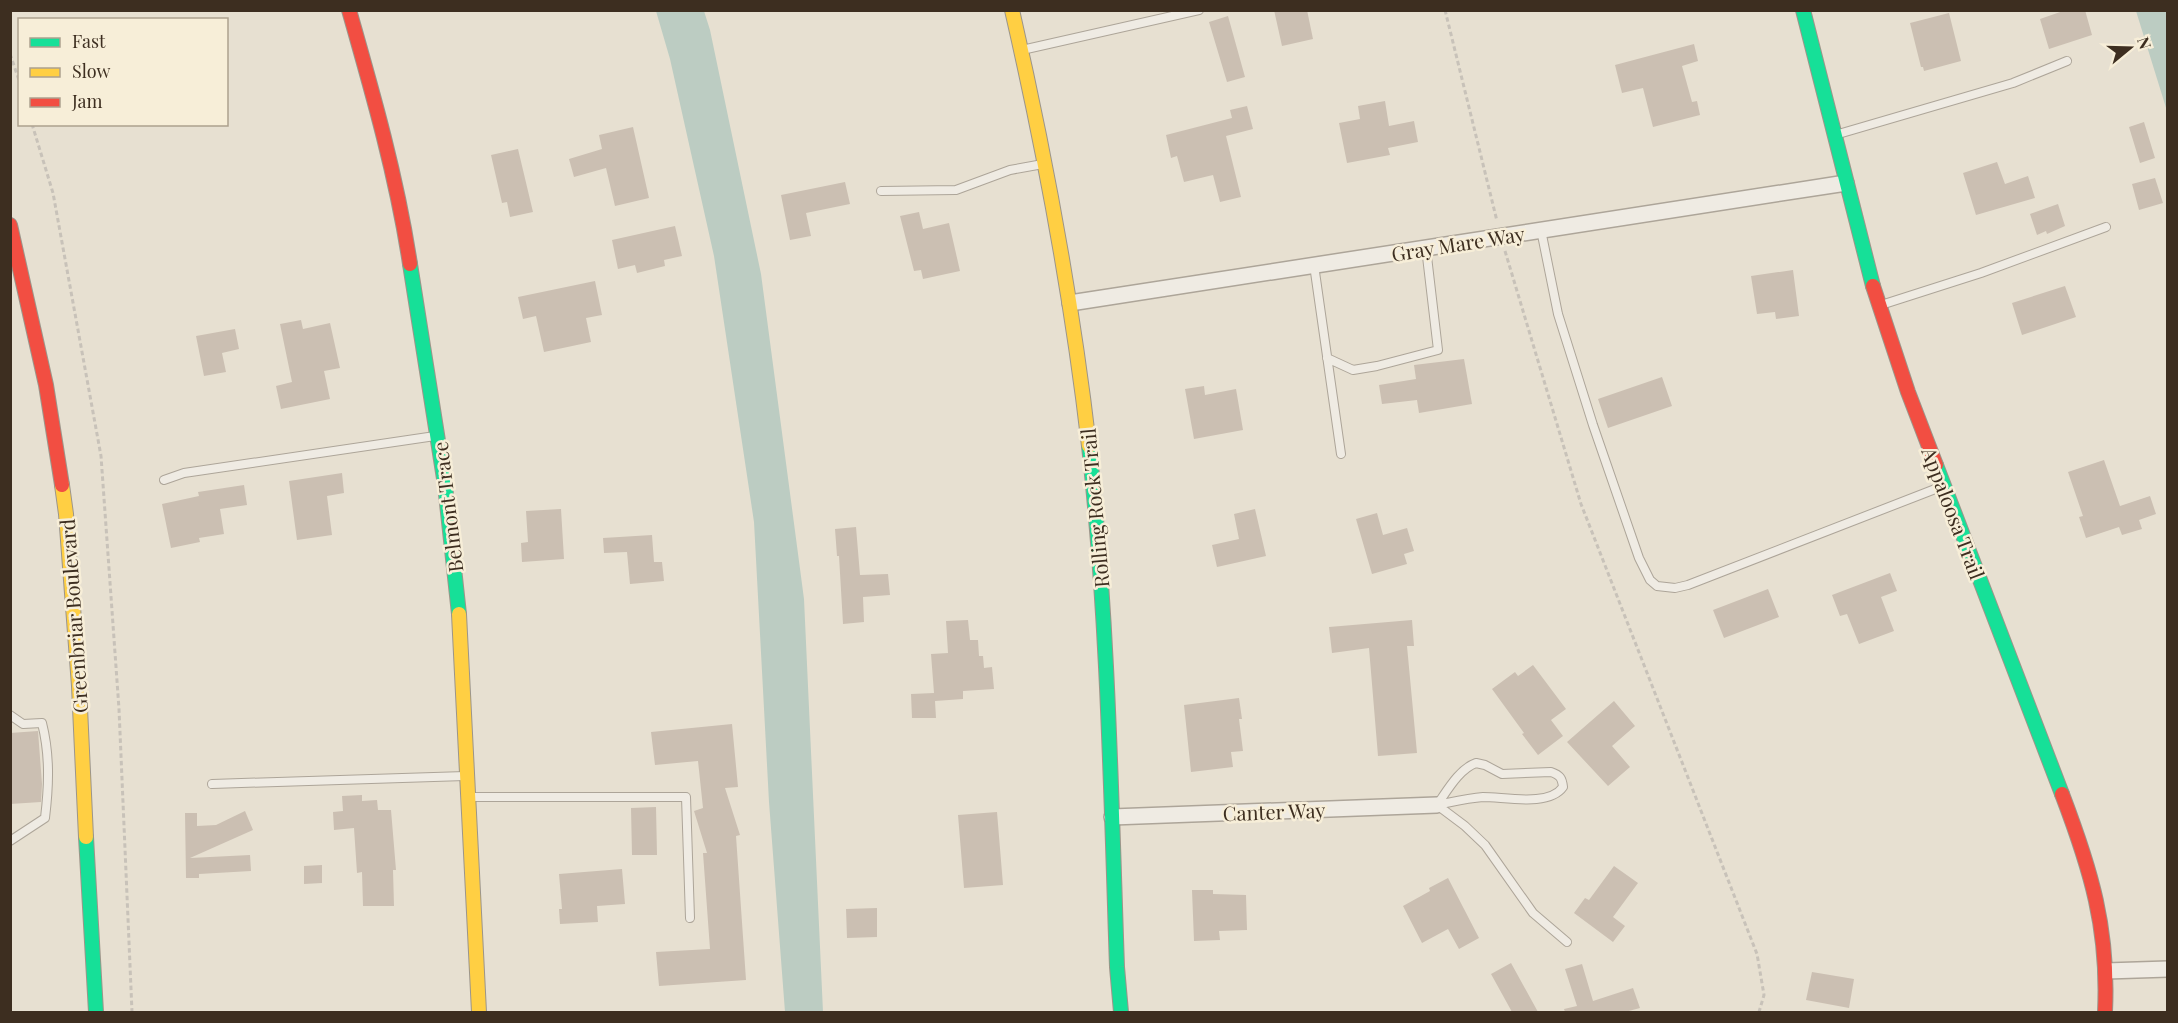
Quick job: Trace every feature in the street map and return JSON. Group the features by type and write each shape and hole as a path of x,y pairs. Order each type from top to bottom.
{"street":[{"name":"Belmont Trace","path":"349,10 378,113 405,224 439,436 458,603 479,1012"},
{"name":"Rolling Rock Trail","path":"1011,10 1045,164 1070,303 1086,422 1098,538 1107,670 1117,967 1121,1012"},
{"name":"Appaloosa Trail","path":"1803,10 1879,305 1908,392 2084,852 2102,926 2106,971 2106,1012"},
{"name":"Gray Mare Way","path":"1070,303 1846,183"},
{"name":"Greenbriar Boulevard","path":"10,225 46,385 66,514 79,686 96,1012"},
{"name":"Canter Way","path":"1112,817 1437,805"},
{"path":"2106,971 2168,969"}],"lane":[{"path":"1021,50 1199,10"},
{"path":"1834,135 2013,83 2067,61"},
{"path":"881,191 956,190 1010,170 1045,164"},
{"path":"1879,305 1981,273 2106,227"},
{"path":"1541,230 1558,314 1593,425 1640,558 1650,580 1656,586 1675,588 1688,585 1944,486"},
{"path":"1327,358 1353,370 1438,350 1426,248"},
{"path":"1314,265 1341,454"},
{"path":"165,480 184,472 439,436"},
{"path":"10,715 23,724 42,723 47,743 49,783 45,818 10,841"},
{"path":"1476,763 1502,774 1551,772 1562,778 1563,787 1560,792 1538,799 1480,797 1437,805 1456,779 1469,765 1476,763"},
{"path":"212,784 467,776"},
{"path":"467,797 686,797 690,918"},
{"path":"1437,805 1485,845 1533,913 1567,942"}],"path":[{"path":"1444,10 1500,236 1581,504 1757,954 1764,995 1760,1012"},
{"path":"10,54 18,77"},
{"path":"33,126 53,194 101,456 119,709 132,1012"}],"shaded area":[{"path":"656,11 704,11 710,30 761,274 804,599 823,1012 785,1012 769,802 754,522 714,256 670,59"},
{"path":"2136,11 2167,11 2167,111"}],"building":[{"path":"1274,10 1307,10 1313,39 1282,46"},
{"path":"2066,10 2085,10 2092,35 2049,49 2040,19"},
{"path":"1949,13 1961,61 1924,71 1910,23"},
{"path":"1228,16 1245,77 1227,82 1209,22"},
{"path":"1694,44 1698,61 1682,66 1692,102 1697,101 1700,115 1653,127 1643,88 1622,93 1615,65"},
{"path":"1385,101 1389,126 1414,121 1418,142 1388,148 1390,155 1347,163 1339,123 1360,119 1358,106"},
{"path":"1247,106 1253,129 1226,136 1241,197 1220,202 1213,175 1184,182 1177,156 1171,158 1166,135 1232,118 1230,110"},
{"path":"2144,122 2155,158 2140,163 2129,127"},
{"path":"633,127 649,198 615,206 606,168 574,177 569,159 602,149 599,135"},
{"path":"518,149 533,212 510,217 507,202 502,203 491,155"},
{"path":"1997,162 2005,184 2028,176 2035,198 1976,215 1963,173"},
{"path":"2155,178 2163,203 2139,210 2132,184"},
{"path":"845,182 850,204 806,213 811,236 790,240 781,195"},
{"path":"2058,204 2065,226 2047,234 2046,231 2037,235 2030,214"},
{"path":"919,212 923,229 949,223 960,271 923,279 921,270 914,271 900,216"},
{"path":"675,226 682,256 664,260 665,266 637,273 635,265 618,269 612,240"},
{"path":"1793,270 1799,316 1776,319 1775,312 1757,314 1751,276"},
{"path":"595,281 602,315 586,318 591,342 544,352 536,316 523,319 518,297"},
{"path":"2065,286 2076,317 2022,335 2012,303"},
{"path":"301,320 303,329 330,323 340,368 324,371 330,399 281,409 276,386 292,382 280,324"},
{"path":"235,329 239,349 222,353 226,372 204,376 196,336"},
{"path":"1464,359 1472,404 1419,413 1417,400 1382,404 1379,385 1416,379 1414,365"},
{"path":"1662,377 1672,406 1608,428 1598,399"},
{"path":"1204,386 1205,395 1236,389 1243,430 1194,439 1185,389"},
{"path":"2104,460 2120,506 2150,496 2156,514 2139,520 2142,529 2122,535 2119,527 2086,538 2079,517 2083,516 2068,472"},
{"path":"342,473 344,493 327,496 332,535 297,540 289,481"},
{"path":"244,485 247,505 220,509 224,534 199,538 200,542 171,548 162,504 199,496 198,492"},
{"path":"561,509 564,559 522,562 521,543 528,542 526,511"},
{"path":"1255,509 1266,556 1217,567 1212,545 1239,539 1234,514"},
{"path":"1377,513 1383,535 1407,528 1414,551 1404,554 1407,564 1372,574 1356,519"},
{"path":"856,527 860,575 888,574 890,595 863,597 864,622 843,624 835,529"},
{"path":"652,535 654,562 662,562 664,581 630,584 627,552 604,553 603,538"},
{"path":"1890,573 1897,591 1881,597 1894,631 1859,644 1847,614 1840,616 1832,595"},
{"path":"1768,589 1779,617 1724,638 1713,610"},
{"path":"968,620 970,640 978,640 979,656 983,656 984,668 992,667 994,689 963,691 963,699 935,701 936,718 912,718 911,694 934,693 931,654 948,653 946,621"},
{"path":"1412,620 1414,646 1407,646 1417,753 1378,756 1369,648 1332,653 1329,627"},
{"path":"1533,665 1566,709 1551,720 1563,736 1538,755 1492,689 1515,672 1518,676"},
{"path":"1239,698 1243,751 1231,752 1233,767 1191,772 1184,705"},
{"path":"1614,701 1635,726 1612,746 1630,767 1608,786 1567,742"},
{"path":"732,724 738,787 725,788 740,835 736,836 746,980 659,986 656,952 710,949 703,853 707,853 694,811 703,808 698,761 655,765 651,732"},
{"path":"38,731 41,802 10,804 10,733"},
{"path":"362,795 362,801 377,800 378,810 391,810 396,870 393,870 394,906 363,906 362,872 357,873 354,828 334,830 333,812 343,811 342,796"},
{"path":"656,807 657,855 632,855 631,808"},
{"path":"245,811 253,830 190,858 250,855 251,871 199,874 199,878 186,878 185,813 197,813 197,826 216,825"},
{"path":"997,812 1003,885 964,888 958,815"},
{"path":"322,865 322,883 304,884 304,866"},
{"path":"1614,866 1638,883 1613,917 1625,926 1613,942 1574,913 1585,898 1589,900"},
{"path":"622,869 625,904 597,906 598,922 560,924 559,909 562,909 559,874"},
{"path":"1448,878 1479,938 1459,949 1448,929 1422,943 1403,906"},
{"path":"1192,890 1213,890 1213,894 1246,895 1247,930 1219,931 1220,940 1194,941"},
{"path":"877,908 877,937 847,938 846,909"},
{"path":"1511,963 1538,1012 1512,1012 1491,974"},
{"path":"1582,964 1593,1001 1633,988 1640,1008 1625,1012 1565,1012 1564,1009 1577,1006 1565,969"},
{"path":"1812,972 1854,979 1849,1008 1806,1000"}],"traffic: fast":[{"path":"1803,10 1873,286"},
{"path":"410,264 445,485 459,614"},
{"path":"1089,446 1105,641 1117,967 1121,1012"},
{"path":"1936,465 2062,794"},
{"path":"86,837 96,1012"}],"traffic: slow":[{"path":"1012,10 1036,118 1056,227 1089,446"},
{"path":"62,485 79,686 86,837"},
{"path":"459,614 479,1012"}],"traffic: jam":[{"path":"349,10 391,168 410,264"},
{"path":"10,225 46,385 62,485"},
{"path":"1873,286 1908,392 1936,465"},
{"path":"2062,794 2082,848 2096,900 2104,954 2105,1012"}]}
